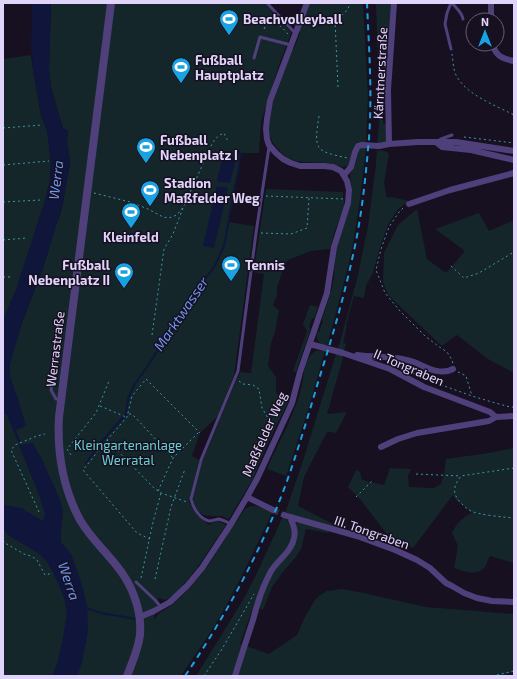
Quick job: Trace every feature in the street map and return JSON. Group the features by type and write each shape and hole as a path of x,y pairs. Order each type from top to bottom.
{"street":[{"name":"Werrastraße","path":"111,3 59,417 59,446 61,465 72,504 88,533 117,565 127,581 140,617 140,636 135,656 127,676"},
{"path":"307,3 293,35 291,45 268,110 266,130 267,139 269,145 283,159 300,166 333,167 341,171 344,175 351,167 358,146 362,145 379,146 418,142 456,142 514,151"},
{"name":"Kärntnerstraße","path":"389,144 388,90 394,3"},
{"path":"496,52 503,58 514,61"},
{"path":"436,142 442,147 471,150 514,160"},
{"path":"409,204 450,190 514,173"},
{"name":"Maßfelder Weg","path":"140,617 170,602 187,586 202,568 231,524 257,479 292,403 300,372 327,293 334,247 348,203 348,185 344,175"},
{"name":"II. Tongraben","path":"310,344 344,353 390,369 424,387 490,412 496,417"},
{"path":"344,353 402,359 432,370 451,371 453,369"},
{"path":"381,447 398,439 417,433 489,421 496,417 514,416"},
{"path":"247,497 273,510"},
{"name":"III. Tongraben","path":"265,584 274,567 291,548 294,538 294,531 293,524 287,516 357,536 396,550 430,568 446,583 464,594 492,601 514,602"},
{"path":"235,676 258,601 265,584"}],"lane":[{"path":"267,3 293,35"},
{"path":"451,49 445,24 447,13 452,3 462,14 463,19"},
{"path":"254,58 260,37 291,45"},
{"path":"436,142 452,135"},
{"path":"231,524 221,520 206,520 194,509 191,500 201,460 238,371 269,145"},
{"path":"56,341 51,390 56,399 61,400"},
{"path":"136,582 161,607"}],"path":[{"path":"338,87 335,20 344,14 350,3"},
{"path":"264,29 268,23 274,22 293,35"},
{"path":"451,49 456,74 462,84 475,95 514,115"},
{"path":"319,116 316,139 320,148 328,154 353,159"},
{"path":"3,128 42,125"},
{"path":"152,335 164,250 173,234 207,153 215,139 224,133 229,142"},
{"path":"452,135 514,143"},
{"path":"3,164 49,161"},
{"path":"87,192 121,199 148,209 163,217 169,218 177,215 184,206"},
{"path":"265,196 343,199"},
{"path":"256,233 291,234 307,228 309,198"},
{"path":"3,202 41,200"},
{"path":"409,204 399,212 389,227 376,270 385,293 400,311 425,336 447,352 452,360 454,366 453,369 466,376 472,396"},
{"path":"3,240 27,238"},
{"path":"451,266 464,278 479,273 514,252"},
{"path":"3,277 12,277"},
{"path":"390,363 396,364 425,379 472,396 514,407"},
{"path":"150,539 137,533 83,470 126,417 132,396 146,379 200,432 173,458 158,491"},
{"path":"235,379 243,384 253,385 259,389 262,408 272,423 280,429"},
{"path":"71,455 67,449 96,413 109,381"},
{"path":"99,405 126,417"},
{"path":"128,414 134,416 173,458"},
{"path":"39,512 11,450 15,445 45,434"},
{"path":"107,440 154,488 161,493 189,502"},
{"path":"416,474 461,476 514,468"},
{"path":"155,580 171,507 186,469"},
{"path":"461,476 457,480 455,493 456,498 464,506 471,511 478,513 514,518"},
{"path":"356,497 372,480"},
{"path":"142,578 161,493"},
{"path":"3,540 5,543 24,554 32,556 45,575 53,573"},
{"path":"204,676 222,649 256,591 265,584"},
{"path":"492,676 514,671"}],"green space":[{"name":"Kleingartenanlage Werratal","path":"51,3 265,3 291,32 261,122 259,153 242,153 228,222 254,226 234,376 218,416 200,433 192,456 199,460 189,502 197,515 209,525 217,520 226,525 197,568 175,595 166,600 158,598 154,620 159,613 172,605 189,589 207,567 244,510 254,506 272,513 218,620 181,676 3,676 3,346 22,323 44,265 60,215 70,162 67,142 68,131 63,128 51,88 49,71"},
{"path":"310,3 363,3 368,96 366,143 357,142 352,151 348,166 343,167 329,163 296,161 285,156 273,143 270,136 268,127 271,108"},
{"path":"376,3 392,3 390,34 385,75 383,78 383,123 386,125 386,142 377,144 380,116"},
{"path":"31,55 41,115 47,131 51,162 50,180 45,201 16,290 3,320 3,59"},
{"path":"366,148 360,201 351,254 327,346 318,341 317,332 319,332 323,321 322,320 332,288 335,252 350,206 352,193 350,175 356,162 358,150"},
{"path":"377,150 389,153 384,183 387,198 391,197 409,201 398,209 388,225 373,273 366,286 364,298 354,296 346,325 343,343 346,344 344,351 338,349 357,279 368,226"},
{"path":"266,189 343,192 344,207 334,233 330,249 311,251 288,260 284,266 277,288 277,296 273,305 279,310 275,332 271,343 268,366 276,377 276,392 280,398 289,400 267,445 253,479 229,519 222,516 203,515 197,510 193,497 201,464 240,372 251,373 264,274 253,272"},
{"path":"417,209 427,259 446,273 465,251 435,229 479,213 489,231 514,220 514,373 488,359 457,335 442,346 388,295 383,282 384,253 398,225"},
{"path":"310,305 318,307 314,319 312,318 309,327 311,328 296,372 293,371 307,331 303,324"},
{"path":"316,351 325,351 309,407 286,476 267,469 297,403 306,364 312,354"},
{"path":"336,354 342,355 343,358 327,414 347,412 336,433 327,432 304,477 298,506 337,526 336,529 285,513"},
{"path":"514,448 514,563 490,556 485,567 481,571 473,573 454,568 458,546 452,533 460,521 472,513 456,500 453,495 413,548 386,533 360,499 348,487 356,470 360,472 362,480 384,485 390,468 411,469 408,476 409,487 434,488 441,484 446,459"},
{"path":"283,516 290,524 292,533 289,547 267,572 240,644 269,654 297,635 305,617 315,600 320,595 327,591 342,589 426,607 514,614 514,672 501,676 196,676 243,600"},
{"path":"298,522 328,530 329,533 306,529 301,549 272,587 263,610 259,608 273,572 294,547 296,541 296,523"}],"water":[{"name":"Werra","path":"32,3 51,3 49,71 52,94 63,128 68,131 67,142 70,162 63,203 44,265 22,323 10,364 10,377 26,426 16,430 20,441 18,442 7,415 3,413 3,320 16,290 45,201 50,180 51,162 47,131 41,115 33,70 31,45"},
{"path":"225,156 236,159 230,183 219,182 217,180 223,157"},
{"path":"217,186 228,188 214,248 203,246"},
{"name":"Werra","path":"33,443 61,502 63,512 61,542 71,554 80,578 87,605 88,631 82,663 77,676 52,676 58,661 67,613 64,598 57,581 47,562 38,553 8,535 3,529 3,503 25,509 22,514 23,515 37,524 42,525 45,514 19,445"}],"waterway":[{"name":"Marktwasser","path":"86,463 104,439 126,414 128,399 134,385 198,287 213,269 219,257 224,246 241,156 239,151"},
{"path":"16,512 20,511 48,527"},
{"path":"84,607 101,613 136,619"}],"tunnel":[{"path":"273,510 284,515"}],"railway":[{"path":"185,676 229,606 255,557 277,507 300,443 342,302 358,229 368,149 370,58 367,3"}],"place":[{"name":"Beachvolleyball","path":"229,36"},
{"name":"Fußball Hauptplatz","path":"181,84"},
{"name":"Fußball Nebenplatz I","path":"146,164"},
{"name":"Stadion Maßfelder Weg","path":"150,207"},
{"name":"Kleinfeld","path":"131,229"},
{"name":"Tennis","path":"231,282"},
{"name":"Fußball Nebenplatz II","path":"124,289"}]}
